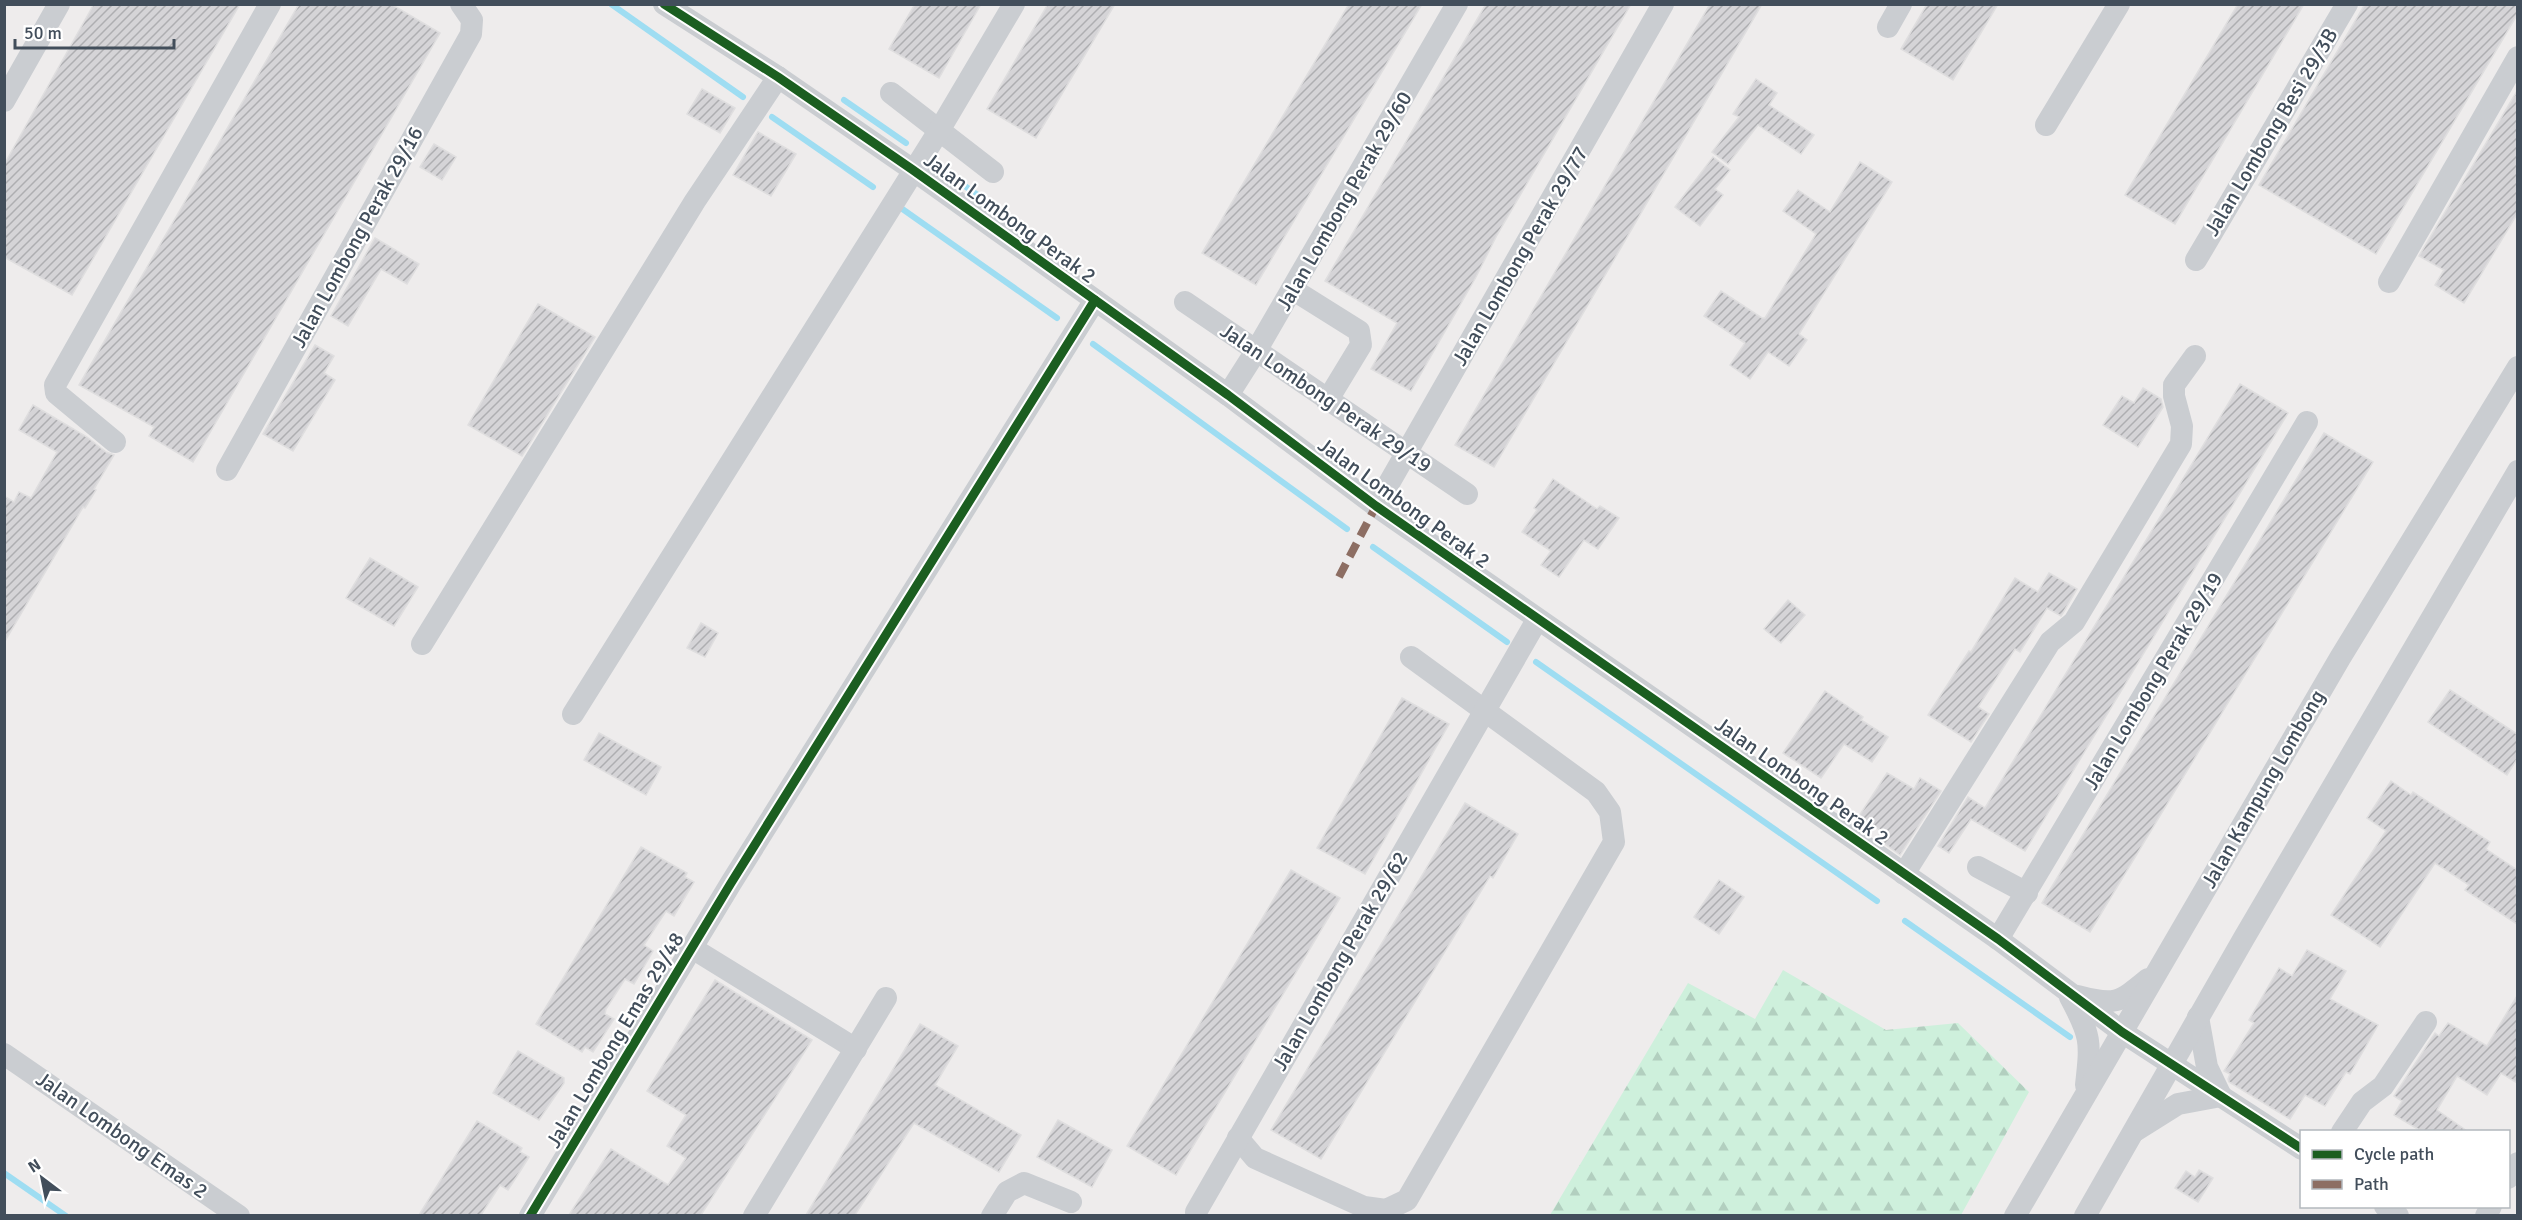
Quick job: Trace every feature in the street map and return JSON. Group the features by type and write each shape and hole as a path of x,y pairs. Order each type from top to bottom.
{"street":[{"path":"4,101 59,4"},
{"path":"115,442 56,393 55,385 270,4"},
{"name":"Jalan Lombong Perak 29/16","path":"227,470 471,34 472,20 461,4"},
{"name":"Jalan Lombong Perak 2","path":"664,4 778,77 913,170 1537,620 1998,939 2122,1032 2300,1148"},
{"path":"573,714 940,129 1014,4"},
{"name":"Jalan Lombong Perak 29/60","path":"1228,395 1292,290 1457,4"},
{"name":"Jalan Lombong Perak 29/77","path":"1376,506 1663,4"},
{"path":"1888,27 1901,4"},
{"path":"2046,125 2119,4"},
{"name":"Jalan Lombong Besi 29/3B","path":"2196,260 2347,4"},
{"path":"2389,282 2517,57"},
{"path":"422,644 695,201 778,77"},
{"path":"891,93 993,172"},
{"path":"1292,290 1359,331 1362,338 1361,345 1327,401"},
{"name":"Jalan Lombong Emas 29/48","path":"530,1215 731,883 1095,300"},
{"name":"Jalan Lombong Perak 29/19","path":"1185,302 1327,401 1467,494"},
{"path":"1904,874 2050,642 2074,622 2181,444 2182,426 2174,396 2174,385 2195,356"},
{"name":"Jalan Kampung Lombong","path":"2015,1215 2334,668 2517,367"},
{"name":"Jalan Lombong Perak 29/19","path":"1998,939 2307,422"},
{"path":"2085,1215 2517,471"},
{"name":"Jalan Lombong Perak 29/62","path":"1196,1212 1537,620"},
{"path":"1238,1138 1255,1158 1364,1207 1386,1210 1407,1200 1614,842 1610,812 1596,792 1411,657"},
{"path":"1978,867 2027,893"},
{"path":"692,948 856,1049"},
{"path":"2068,993 2103,1003 2119,1001 2158,970"},
{"path":"2068,993 2086,1026 2091,1048 2085,1093"},
{"path":"754,1215 886,998"},
{"path":"2132,1133 2178,1104 2221,1096 2207,1067 2198,1017"},
{"path":"2343,1130 2362,1102 2383,1086 2426,1022"},
{"name":"Jalan Lombong Emas 2","path":"4,1054 239,1215"},
{"path":"992,1215 1007,1192 1024,1183 1071,1202"}],"green space":[{"path":"1783,970 1886,1030 1958,1023 2029,1092 1961,1215 1550,1215 1688,983 1755,1019"}],"building":[{"path":"94,4 240,4 72,295 4,257 4,165"},
{"path":"299,4 391,4 440,33 193,462 149,436 154,427 79,385"},
{"path":"915,4 981,4 939,78 889,49"},
{"path":"1048,4 1115,4 1036,138 987,109"},
{"path":"1349,4 1422,4 1256,285 1202,253"},
{"path":"1486,4 1631,4 1497,235 1476,277 1411,391 1371,369 1397,323 1325,281"},
{"path":"1710,4 1762,4 1494,467 1455,445"},
{"path":"1927,4 1998,4 1953,80 1901,49"},
{"path":"2238,4 2304,4 2175,224 2125,195"},
{"path":"2365,4 2517,4 2517,15 2376,254 2259,185"},
{"path":"1756,79 1777,93 1769,105 1814,135 1801,154 1758,125 1728,164 1712,152 1739,117 1733,114"},
{"path":"702,89 735,108 720,133 687,114"},
{"path":"2517,91 2517,214 2464,303 2435,285 2444,270 2419,256"},
{"path":"758,132 796,154 771,196 733,175"},
{"path":"434,144 456,157 442,180 420,167"},
{"path":"1713,157 1730,170 1715,189 1723,195 1700,226 1675,207"},
{"path":"1860,162 1892,182 1799,334 1807,340 1789,366 1768,352 1750,379 1730,365 1745,343 1704,316 1721,291 1765,318 1816,234 1783,211 1798,190 1830,212"},
{"path":"375,238 419,264 407,284 381,269 348,326 331,316"},
{"path":"538,304 595,337 522,456 468,425"},
{"path":"315,345 334,356 324,373 335,380 293,451 263,434"},
{"path":"2240,384 2288,413 2025,851 1971,819 1949,853 1938,846 1968,797 1985,808"},
{"path":"2143,388 2161,399 2163,407 2138,447 2103,425 2122,396 2134,403"},
{"path":"33,405 114,455 94,489 96,490 85,508 83,507 4,643 4,496 14,502 19,492 31,498 57,452 19,430"},
{"path":"2324,433 2373,462 2090,932 2042,903"},
{"path":"1553,479 1597,509 1600,506 1619,518 1598,549 1584,540 1559,577 1541,565 1551,551 1522,532 1537,510 1534,508"},
{"path":"370,558 418,587 394,626 346,598"},
{"path":"2049,573 2077,589 2061,616 2047,608 2020,652 2015,649 1978,707 1989,714 1971,742 1928,715 1969,651 1971,652 2015,578 2038,592"},
{"path":"1788,600 1805,615 1781,643 1764,629"},
{"path":"701,623 718,633 705,657 687,648"},
{"path":"2450,690 2517,734 2517,759 2507,775 2428,722"},
{"path":"1825,691 1863,717 1861,720 1888,737 1872,762 1844,744 1821,778 1783,753"},
{"path":"1402,698 1449,724 1365,874 1317,848"},
{"path":"599,733 661,767 646,795 584,760"},
{"path":"1887,773 1914,789 1920,778 1941,791 1900,855 1877,838 1882,831 1859,816"},
{"path":"2391,781 2411,795 2413,792 2490,842 2486,849 2517,870 2517,924 2465,890 2469,885 2435,863 2380,947 2331,915 2386,831 2367,818"},
{"path":"1465,803 1518,834 1493,878 1490,876 1321,1159 1271,1130"},
{"path":"641,847 687,873 685,877 694,882 674,916 666,911 644,945 653,951 634,984 625,979 606,1009 605,1014 614,1019 593,1052 585,1047 582,1052 536,1024"},
{"path":"1291,870 1340,898 1176,1175 1127,1146"},
{"path":"1719,880 1744,897 1719,934 1694,917"},
{"path":"2307,950 2346,971 2330,999 2378,1025 2350,1074 2346,1072 2325,1106 2305,1095 2290,1119 2229,1082 2230,1074 2224,1071 2254,1023 2249,1020 2279,968 2292,976"},
{"path":"715,980 812,1040 701,1215 569,1215 611,1149 668,1185 686,1158 667,1146 686,1115 647,1091"},
{"path":"2517,996 2517,1083 2501,1073 2487,1095 2457,1076 2437,1110 2466,1130 2419,1130 2394,1115 2402,1101 2394,1096 2435,1033 2439,1036 2448,1023 2487,1046"},
{"path":"920,1024 958,1046 935,1085 1021,1135 999,1172 914,1123 855,1215 806,1215"},
{"path":"518,1051 564,1078 564,1083 539,1120 493,1093"},
{"path":"1058,1120 1112,1150 1092,1187 1037,1157"},
{"path":"477,1121 522,1148 520,1152 529,1157 508,1190 500,1185 481,1215 419,1215"},
{"path":"2199,1170 2213,1178 2198,1202 2175,1188 2186,1171 2195,1177"}],"waterway":[{"path":"611,4 743,97"},
{"path":"844,100 906,143"},
{"path":"772,117 873,187"},
{"path":"938,167 996,208"},
{"path":"901,208 1057,318"},
{"path":"1093,344 1347,529"},
{"path":"1373,547 1507,642"},
{"path":"1536,662 1877,901"},
{"path":"1905,921 2070,1037"},
{"path":"4,1173 66,1216"}],"marked path":[{"path":"1339,577 1376,506"}],"cycle path":[{"path":"664,4 778,77 913,170 1228,395 1376,506 1998,939 2122,1032 2300,1148"},
{"path":"530,1216 731,883 1095,300"}]}
